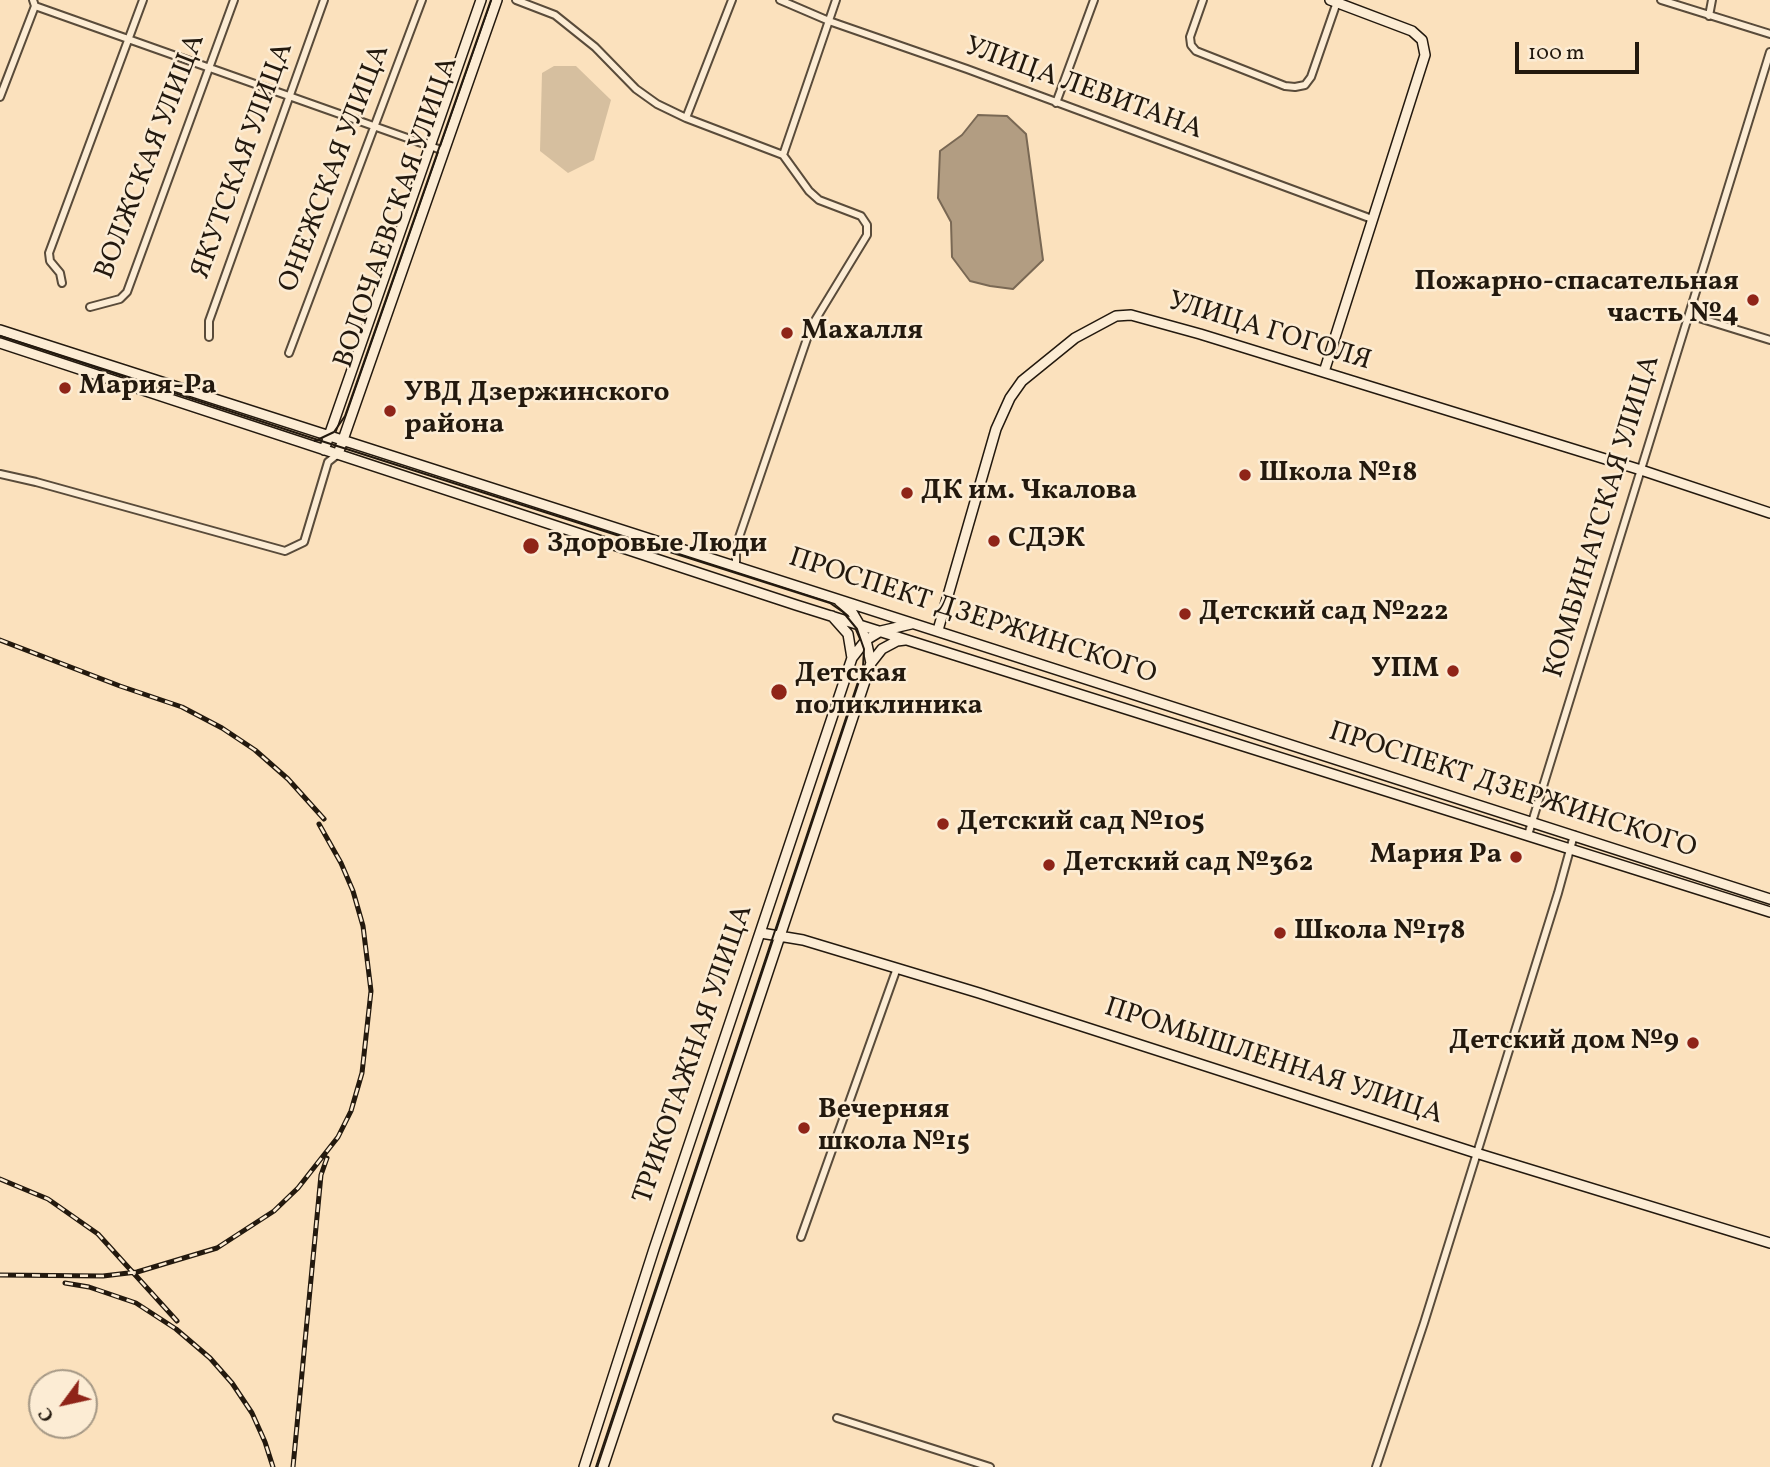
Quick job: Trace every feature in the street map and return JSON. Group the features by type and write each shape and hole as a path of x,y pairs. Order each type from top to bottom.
{"main road":[{"name":"ВОЛОЧАЕВСКАЯ УЛИЦА","path":"324,450 481,0"},
{"name":"ВОЛОЧАЕВСКАЯ УЛИЦА","path":"338,454 497,0"},
{"path":"1324,372 1425,55 1422,40 1412,31 1333,1"},
{"name":"УЛИЦА ГОГОЛЯ","path":"938,630 996,429 1010,398 1021,381 1075,338 1115,316 1131,315 1324,372 1641,470 1770,513"},
{"name":"ПРОСПЕКТ ДЗЕРЖИНСКОГО","path":"0,330 1770,899"},
{"name":"ПРОСПЕКТ ДЗЕРЖИНСКОГО","path":"0,343 831,615 1770,912"},
{"path":"832,596 852,612 859,624 866,640 870,663"},
{"path":"831,615 848,634 852,658"},
{"path":"866,640 881,631 916,623"},
{"name":"ТРИКОТАЖНАЯ УЛИЦА","path":"584,1467 654,1249 852,658 866,640"},
{"path":"870,663 889,645 897,641 913,640"},
{"name":"ТРИКОТАЖНАЯ УЛИЦА","path":"603,1467 870,663"},
{"name":"ПРОМЫШЛЕННАЯ УЛИЦА","path":"761,933 781,935 897,968 1476,1153 1770,1243"}],"street":[{"path":"62,283 60,273 50,261 49,253 143,0"},
{"name":"ВОЛЖСКАЯ УЛИЦА","path":"90,307 120,299 127,292 234,0"},
{"name":"ЯКУТСКАЯ УЛИЦА","path":"209,337 209,321 324,0"},
{"name":"ОНЕЖСКАЯ УЛИЦА","path":"289,353 422,0"},
{"path":"516,0 555,15 595,47 636,89 657,104 685,118 783,155 809,191 820,200 862,216 867,225 867,235 811,327 736,546 737,566"},
{"path":"685,118 732,0"},
{"name":"УЛИЦА ЛЕВИТАНА","path":"780,0 829,21 967,69 1372,219"},
{"path":"783,155 836,0"},
{"path":"1056,103 1094,0"},
{"path":"1203,0 1190,37 1191,45 1196,51 1286,86 1296,87 1305,85 1311,77 1333,1"},
{"path":"1661,0 1770,34"},
{"path":"1709,16 1712,0"},
{"path":"0,97 34,3 444,151"},
{"name":"КОМБИНАТСКАЯ УЛИЦА","path":"1528,835 1770,52"},
{"path":"1689,315 1770,340"},
{"path":"324,450 328,462"},
{"path":"0,474 285,551 304,542 328,462 338,454"},
{"path":"1376,1467 1424,1323 1574,835"},
{"path":"801,1237 897,968"},
{"path":"837,1418 990,1467"}],"shaded area":[{"path":"554,66 576,66 611,100 594,160 568,173 540,151 542,73"},
{"path":"978,115 1007,116 1026,134 1043,260 1013,289 970,281 952,257 951,222 938,198 940,151 962,135"}],"tram line":[{"path":"315,441 334,432 345,416 491,0"},
{"path":"0,336 830,603 843,612 857,629 864,649 863,667 596,1467"}],"railway":[{"path":"0,640 182,707 222,728 255,750 288,779 324,819"},
{"path":"0,1275 103,1276 137,1272 217,1248 274,1211 298,1188 338,1137 351,1111 362,1073 371,991 363,926 353,891 319,824"},
{"path":"293,1467 321,1175 327,1158"},
{"path":"0,1179 48,1199 98,1234 177,1321"},
{"path":"65,1283 89,1287 136,1303 176,1329 210,1358 232,1383 252,1413 273,1467"}],"place":[{"name":"Пожарно-спасательная часть №4","path":"1753,300"},
{"name":"Махалля","path":"787,333"},
{"name":"Мария-Ра","path":"65,388"},
{"name":"УВД Дзержинского района","path":"390,411"},
{"name":"Школа №18","path":"1245,475"},
{"name":"ДК им. Чкалова","path":"907,493"},
{"name":"СДЭК","path":"994,541"},
{"name":"Здоровые Люди","path":"531,546"},
{"name":"Детский сад №222","path":"1185,614"},
{"name":"УПМ","path":"1453,671"},
{"name":"Детская поликлиника","path":"779,692"},
{"name":"Детский сад №105","path":"943,824"},
{"name":"Мария Ра","path":"1516,857"},
{"name":"Детский сад №362","path":"1049,865"},
{"name":"Школа №178","path":"1280,933"},
{"name":"Детский дом №9","path":"1693,1043"},
{"name":"Вечерняя школа №15","path":"804,1128"}]}
